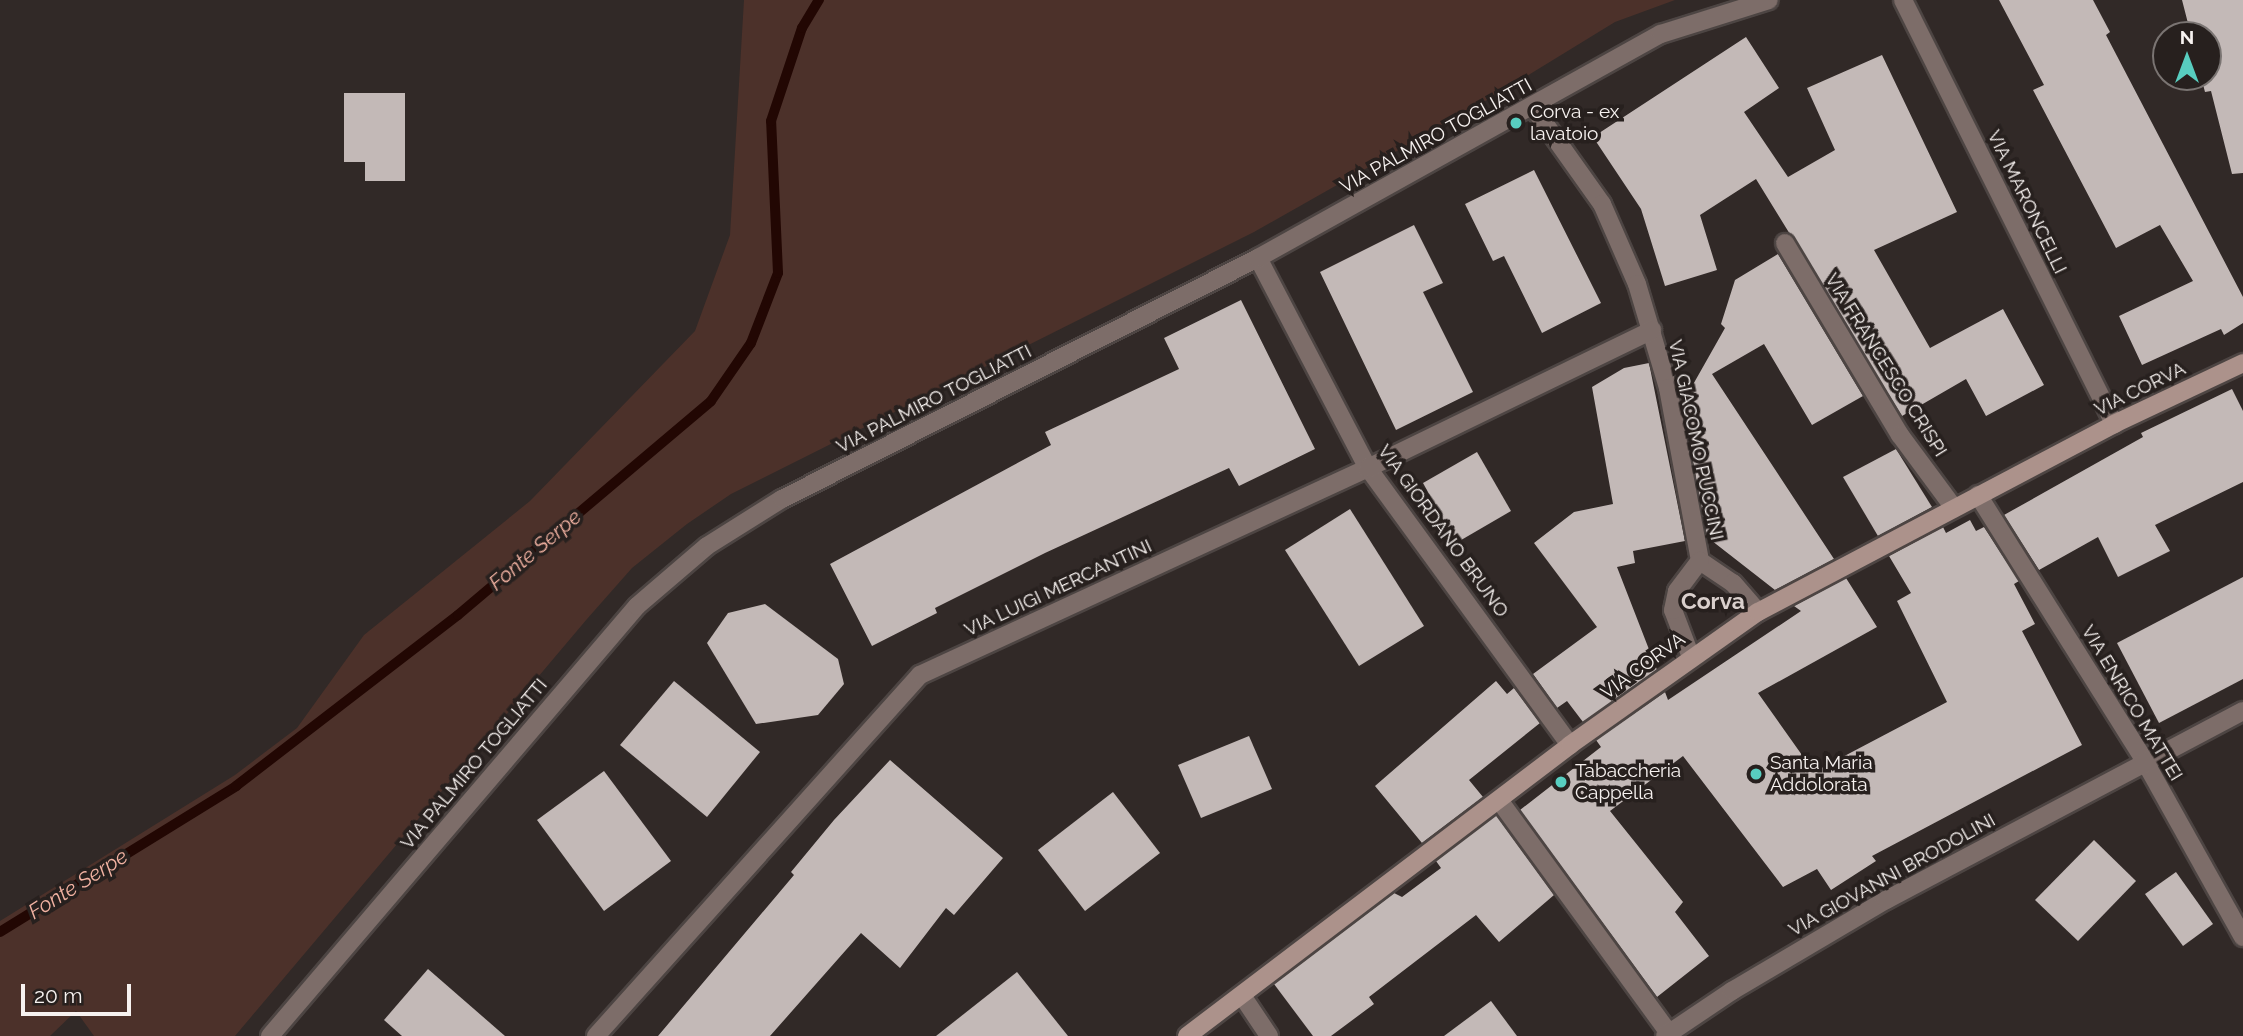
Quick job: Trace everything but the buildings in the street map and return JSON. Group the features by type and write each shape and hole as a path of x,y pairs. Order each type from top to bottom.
{"street":[{"name":"VIA PALMIRO TOGLIATTI","path":"270,1036 637,606 707,546 782,499 1258,258 1661,34 1769,0"},
{"name":"VIA MARONCELLI","path":"1903,0 2114,424"},
{"name":"VIA GIACOMO PUCCINI","path":"1533,107 1602,204 1652,330 1668,388 1700,561"},
{"name":"VIA FRANCESCO CRISPI","path":"1785,243 1900,435 1954,508"},
{"name":"VIA GIORDANO BRUNO","path":"1258,258 1368,468 1570,745"},
{"name":"VIA LUIGI MERCANTINI","path":"596,1036 920,675 1368,468 1652,330"},
{"name":"VIA CORVA","path":"1187,1036 1243,998 1570,745 1758,612 2114,424 2243,363"},
{"name":"VIA ENRICO MATTEI","path":"1978,495 2144,760 2243,937"},
{"path":"1691,657 1673,610 1677,592 1700,561 1733,583 1758,612"},
{"name":"VIA GIOVANNI BRODOLINI","path":"1667,1035 1886,900 2144,760 2243,711"},
{"path":"1499,800 1667,1035"},
{"path":"1243,998 1269,1036"}],"shaded area":[{"path":"744,0 1675,0 1615,22 1494,96 1254,232 731,494 687,524 632,568 235,1036 94,1036 76,1011 50,1036 0,1036 0,921 235,775 297,728 364,635 530,501 695,331 730,235"}],"waterway":[{"name":"Fonte Serpe","path":"0,932 236,786 458,615 711,401 751,343 778,273 771,121 802,28 819,0"}],"place":[{"name":"Corva - ex lavatoio","path":"1516,123"},
{"name":"Santa Maria Addolorata","path":"1756,774"},
{"name":"Tabaccheria Cappella","path":"1561,782"}],"district":[{"name":"Corva","path":"1713,601"}]}
